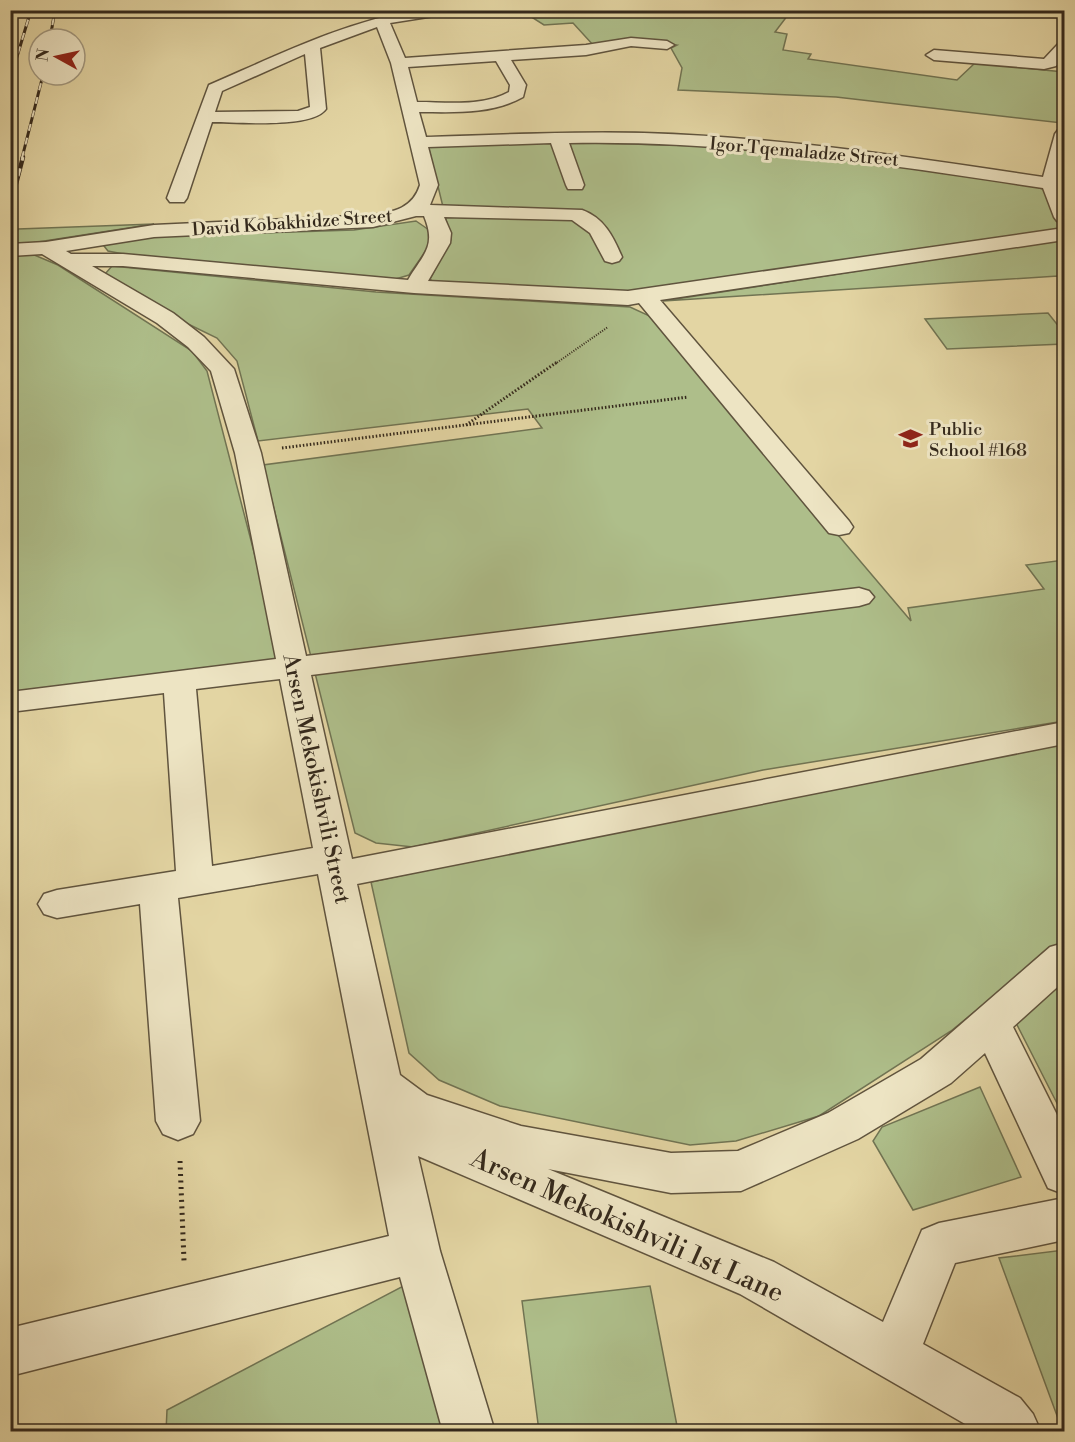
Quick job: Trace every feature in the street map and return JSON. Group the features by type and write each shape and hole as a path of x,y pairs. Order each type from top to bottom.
{"street":[{"path":"177,198 215,88 312,46 375,15 447,10"},
{"path":"964,10 1065,13"},
{"name":"David Kobakhidze Street","path":"56,254 154,231 373,221 398,218 423,211 428,197 429,184 419,142 399,63 375,15"},
{"path":"399,63 586,50 631,42 666,45"},
{"path":"465,43 473,57"},
{"path":"204,117 298,116 310,114 318,109 312,46"},
{"path":"934,55 1044,64 1051,63 1065,46"},
{"path":"410,107 495,104 508,100 517,94 518,85 501,56"},
{"path":"1065,134 1050,184 1065,217"},
{"path":"558,138 575,185"},
{"name":"Igor Tqemaladze Street","path":"419,142 558,138 677,140 914,163 1050,184"},
{"path":"423,211 575,214 587,217 599,227 612,257"},
{"path":"414,286 440,243 441,233 423,211"},
{"path":"10,250 414,286 637,297 1065,234"},
{"name":"Arsen Mekokishvili Street","path":"56,254 165,318 202,348 222,369 248,453 416,1251 469,1431"},
{"path":"637,297 839,526"},
{"path":"10,702 860,597"},
{"path":"178,1121 179,680"},
{"path":"57,904 177,885 335,866 1065,733"},
{"path":"385,1104 412,1108 521,1145 671,1173 741,1171 843,1126 936,1071 1065,957"},
{"path":"991,1023 1065,1174"},
{"name":"Arsen Mekokishvili 1st Lane","path":"385,1104 757,1278 1002,1416 1015,1431"},
{"path":"894,1355 939,1245 1065,1219"},
{"path":"10,1352 416,1251"}],"path":[{"path":"466,425 606,330 622,310 637,297"},
{"path":"248,453 693,396"},
{"path":"178,1121 186,1308"}],"green space":[{"path":"522,11 791,11 775,32 787,34 783,50 811,54 808,59 957,80 975,63 1064,72 1064,114 1062,123 836,97 678,90 682,68 671,48 677,45 642,39 594,46 573,23 544,25"},
{"path":"551,142 705,146 903,164 1027,184 1043,189 1064,225 1064,229 626,296 439,286 430,279 451,240 428,145"},
{"path":"416,221 429,230 434,239 409,275 389,281 144,258 108,251 104,246 116,240 134,237 354,230"},
{"path":"154,224 12,246 18,229"},
{"path":"1064,239 1064,279 1058,276 663,301"},
{"path":"32,254 58,265 192,351 207,371 282,660 11,695 10,255"},
{"path":"112,266 376,292 630,307 654,318 911,621 908,608 1044,589 1026,565 1064,560 1064,721 763,770 413,847 376,843 355,833 263,465 542,428 528,409 258,441 237,361 217,338 184,322 105,274"},
{"path":"1048,313 1064,333 1064,344 947,349 925,319"},
{"path":"1064,739 1064,939 951,1031 819,1116 736,1141 690,1145 500,1106 439,1080 409,1053 371,882 826,785"},
{"path":"1064,968 1064,1117 1010,1011"},
{"path":"980,1087 1021,1177 913,1210 873,1141 882,1127"},
{"path":"1064,1250 1064,1431 1063,1432 999,1258"},
{"path":"409,1283 452,1432 166,1432 167,1410"},
{"path":"650,1286 678,1431 539,1431 522,1301"}],"railway":[{"path":"10,80 31,10"},
{"path":"52,27 55,10"},
{"path":"22,158 40,87"},
{"path":"10,207 23,157"}],"place":[{"name":"Public School #168","path":"911,439"}]}
